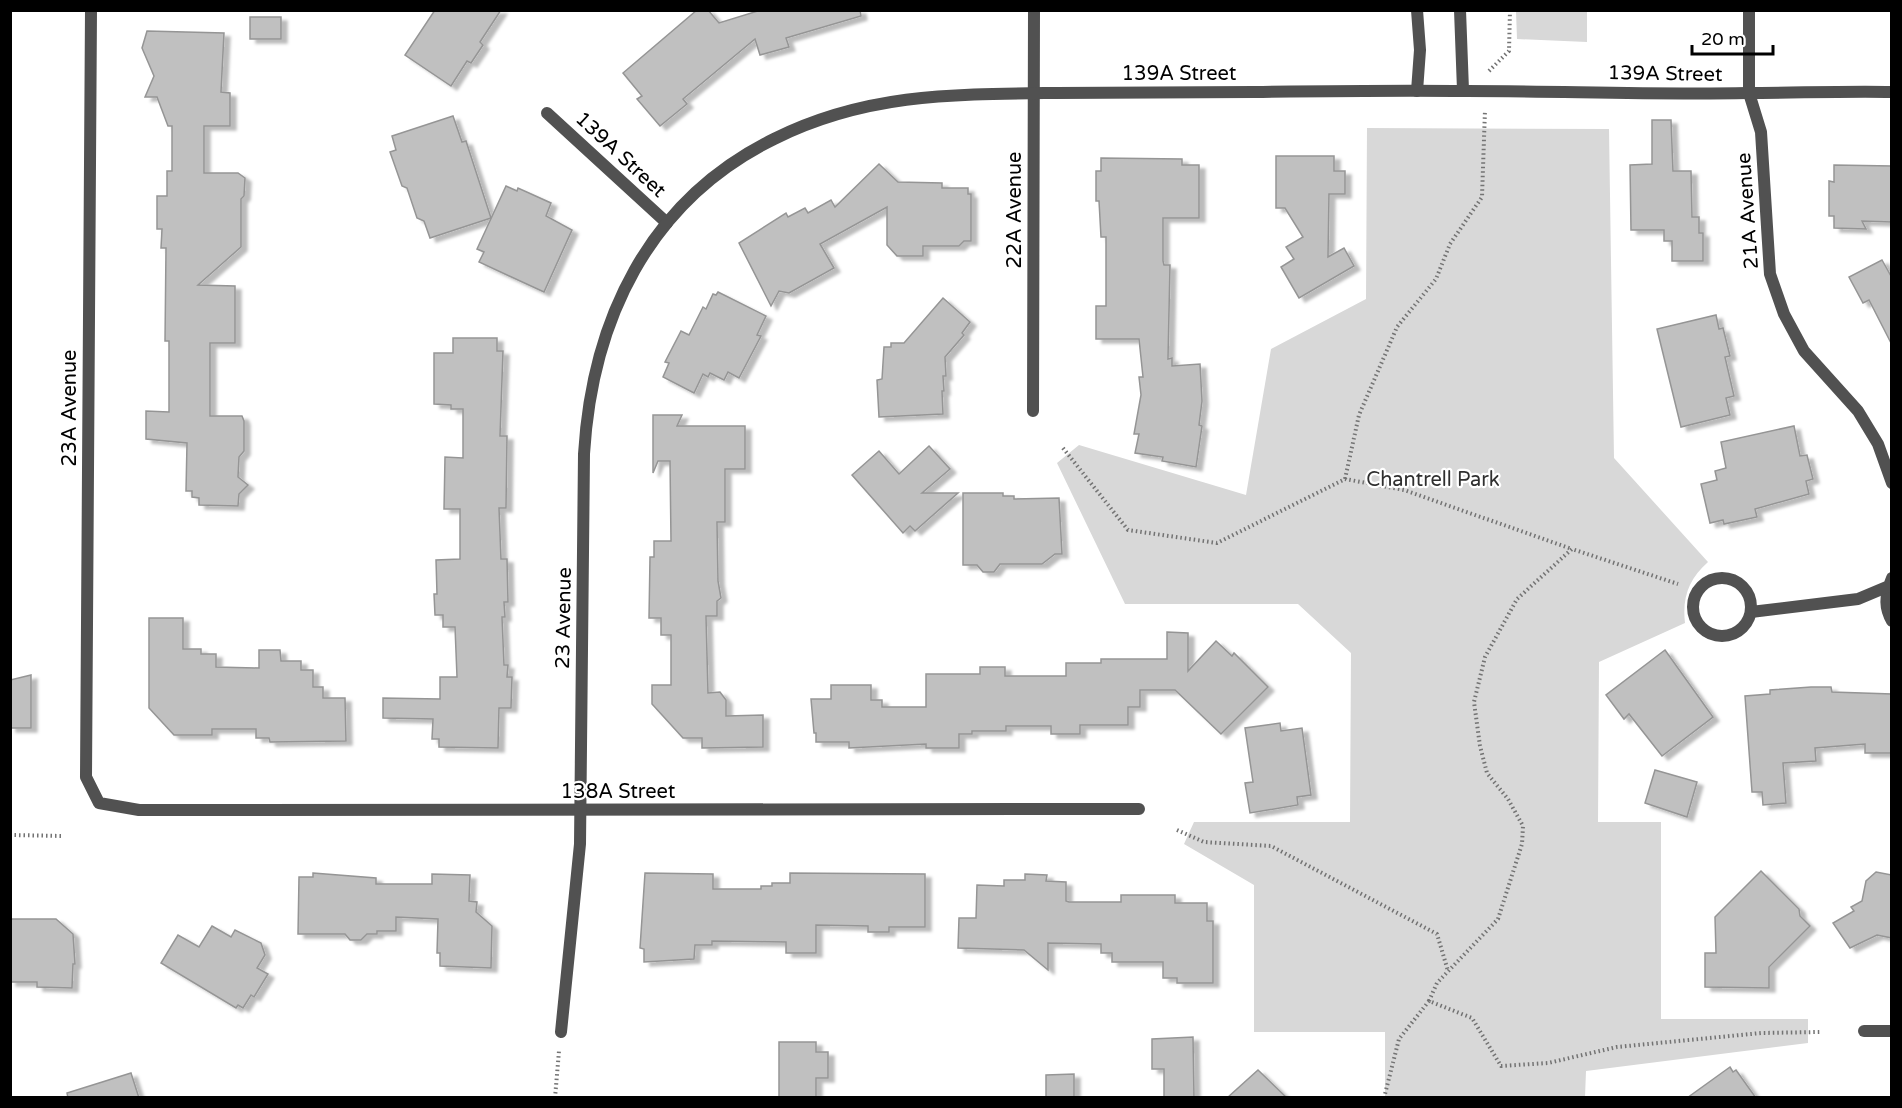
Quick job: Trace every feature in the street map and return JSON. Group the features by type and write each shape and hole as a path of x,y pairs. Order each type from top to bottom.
{"street":[{"name":"23A Avenue","path":"91,10 86,777 99,803"},
{"name":"22A Avenue","path":"1033,411 1034,10"},
{"path":"1417,10 1420,51 1417,91"},
{"path":"1460,10 1463,90"},
{"name":"21A Avenue","path":"1749,10 1749,93 1761,132 1770,274 1784,314 1804,351 1858,411 1878,444 1892,483"},
{"name":"139A Street","path":"547,113 667,223 697,192 732,164 770,140 811,122 854,108 898,99 948,93 1463,90 1892,92"},
{"name":"23 Avenue","path":"561,1032 580,844 587,411 594,369 611,317 624,288 667,223"},
{"path":"1723,577 1741,584 1751,602 1751,612 1748,621 1734,634 1716,636 1707,633 1695,618 1693,599 1704,583 1723,577"},
{"path":"1751,612 1858,599 1891,582"},
{"path":"1891,582 1886,607 1892,621"},
{"name":"138A Street","path":"99,803 139,810 1139,809"},
{"path":"1864,1031 1892,1031"}],"path":[{"path":"1489,71 1509,51 1510,10"},
{"path":"1345,479 1359,415 1397,327 1436,279 1450,244 1482,197 1485,109"},
{"path":"1063,448 1128,530 1217,543 1345,479 1404,490 1678,584"},
{"path":"1384,1098 1399,1039 1429,1001 1437,983 1498,919 1522,844 1524,826 1508,799 1487,773 1480,746 1474,702 1485,657 1517,599 1572,549"},
{"path":"1177,830 1203,842 1271,846 1437,934 1448,971"},
{"path":"10,835 63,836"},
{"path":"1429,1001 1472,1018 1501,1066 1548,1063 1617,1047 1761,1033 1820,1032"},
{"path":"555,1098 561,1032"}],"green space":[{"path":"1516,11 1587,11 1587,42 1517,39"},
{"name":"Chantrell Park","path":"1367,128 1609,129 1614,458 1708,562 1701,568 1688,589 1685,623 1599,662 1598,822 1661,822 1661,1019 1808,1019 1808,1043 1586,1071 1585,1097 1385,1098 1385,1032 1254,1032 1254,885 1184,844 1194,822 1350,822 1351,653 1298,604 1125,604 1057,463 1079,445 1246,495 1271,349 1366,299"}],"building":[{"path":"435,10 501,10 480,42 483,45 471,63 467,61 451,86 405,55"},
{"path":"697,10 708,10 719,23 761,10 860,10 861,16 786,38 789,47 760,55 755,39 683,99 687,104 660,126 637,99 642,96 623,73"},
{"path":"250,17 281,17 281,39 250,39"},
{"path":"147,31 224,33 221,92 230,93 230,126 204,126 204,173 238,173 245,178 244,196 241,199 241,247 198,285 235,286 235,343 210,343 210,416 242,416 244,421 244,451 239,457 238,477 248,485 239,494 238,506 199,505 199,498 192,497 192,491 186,491 187,443 146,439 146,411 169,412 169,341 165,341 166,248 161,248 162,229 157,229 157,196 167,196 167,171 172,171 172,126 168,126 157,97 145,97 154,76 142,48"},
{"path":"453,116 462,142 466,141 491,218 430,238 424,221 417,218 407,188 402,186 390,152 396,150 392,136"},
{"path":"1652,120 1671,120 1673,171 1691,171 1692,217 1699,217 1699,233 1703,233 1703,261 1672,261 1672,241 1664,241 1664,230 1631,230 1630,165 1652,164"},
{"path":"1276,156 1334,156 1334,171 1345,171 1345,194 1329,194 1328,257 1344,248 1354,266 1299,298 1281,267 1294,259 1286,247 1303,237 1285,208 1276,208"},
{"path":"1101,158 1182,159 1182,165 1199,165 1199,218 1163,218 1163,261 1164,265 1170,265 1168,359 1172,358 1172,366 1200,364 1202,401 1199,425 1202,426 1196,467 1162,461 1163,457 1135,453 1139,434 1134,434 1141,395 1139,377 1143,377 1139,339 1096,339 1096,306 1106,306 1106,237 1101,237 1099,201 1096,201 1096,171 1101,171"},
{"path":"879,164 898,182 942,183 942,188 968,188 968,194 971,194 971,241 964,241 959,246 923,246 923,256 897,256 887,245 887,207 820,244 834,268 789,293 779,291 771,306 739,243 786,213 788,217 805,208 808,213 831,200 835,207"},
{"path":"1834,165 1892,166 1892,222 1862,221 1866,229 1834,228 1834,216 1829,216 1829,181 1834,182"},
{"path":"506,186 517,191 518,188 551,203 546,216 572,230 544,292 479,262 484,252 477,249"},
{"path":"1882,260 1892,278 1892,345 1869,300 1863,303 1849,277"},
{"path":"718,292 766,316 757,335 761,336 739,378 728,372 724,380 710,373 708,377 703,374 694,393 663,377 669,363 665,362 681,331 689,335 703,307 706,309 713,294 716,295"},
{"path":"943,298 970,322 962,333 964,335 945,357 946,376 943,376 944,391 942,391 943,414 879,417 877,380 882,379 884,347 891,347 891,343 904,343"},
{"path":"1716,315 1719,329 1723,328 1730,356 1725,357 1734,396 1726,398 1730,415 1681,427 1657,329"},
{"path":"453,338 497,338 497,351 503,351 500,436 507,436 506,508 499,508 501,559 507,559 508,602 504,602 505,617 502,617 504,665 508,665 507,677 512,677 511,708 499,708 498,748 439,747 439,739 432,739 433,719 383,718 383,698 440,699 440,677 457,677 455,627 443,627 443,615 435,615 434,594 437,594 436,560 460,559 460,509 444,509 445,457 463,458 463,409 451,409 451,405 434,404 434,353 453,353"},
{"path":"653,415 682,415 677,426 745,426 745,469 725,469 725,522 717,522 718,581 721,598 717,601 717,616 706,616 708,693 720,692 726,700 726,716 763,715 763,747 702,748 702,738 683,738 652,704 652,685 671,685 671,635 661,635 661,618 649,618 650,557 654,557 654,541 671,541 670,461 658,461 653,473"},
{"path":"1794,426 1800,456 1807,455 1813,479 1806,481 1809,494 1755,509 1757,517 1724,524 1723,520 1710,523 1701,484 1717,480 1715,471 1726,468 1721,442"},
{"path":"929,446 950,469 922,493 958,493 915,531 910,526 903,533 852,475 879,451 899,474"},
{"path":"963,493 1003,493 1003,496 1014,496 1014,499 1059,498 1062,554 1055,554 1042,564 1000,564 994,572 983,572 977,565 963,565"},
{"path":"149,618 183,618 183,649 201,649 201,654 216,654 216,667 259,668 259,650 280,650 281,661 301,661 301,670 313,670 313,687 323,687 323,698 345,698 346,741 270,742 269,738 256,738 256,729 212,729 212,735 174,735 149,708"},
{"path":"1167,632 1188,633 1188,671 1216,641 1232,656 1234,653 1268,687 1221,734 1175,690 1140,690 1140,707 1128,707 1128,725 1080,725 1080,734 1051,734 1051,726 1006,726 1006,731 972,731 972,734 959,734 959,748 926,748 926,744 849,748 849,742 816,742 811,699 831,699 831,685 871,685 871,700 882,700 882,707 926,707 926,674 980,674 980,667 1005,667 1005,676 1066,676 1066,663 1101,663 1101,659 1167,659"},
{"path":"1665,650 1713,717 1662,756 1629,714 1624,719 1606,695"},
{"path":"31,675 31,728 10,728 10,680"},
{"path":"1831,687 1832,692 1892,694 1892,753 1865,753 1865,744 1815,748 1816,761 1783,763 1786,803 1763,805 1762,792 1752,792 1745,696 1770,694 1770,690"},
{"path":"1280,723 1281,731 1302,728 1311,795 1297,797 1298,805 1250,813 1245,783 1253,782 1245,728"},
{"path":"1655,770 1697,782 1687,817 1645,803"},
{"path":"1761,871 1799,909 1800,916 1810,926 1769,967 1769,988 1705,987 1705,953 1716,953 1715,917"},
{"path":"1876,872 1892,875 1892,938 1877,935 1850,948 1833,923 1854,911 1851,907 1862,901 1866,881"},
{"path":"313,873 376,878 376,884 432,884 432,874 470,875 469,901 477,902 476,912 492,926 491,968 440,966 440,953 437,953 438,919 396,917 396,931 377,931 377,934 367,934 361,940 350,940 345,934 298,934 299,877 313,877"},
{"path":"645,873 713,874 713,889 761,889 761,886 772,886 772,883 790,883 790,873 925,874 925,927 889,927 889,932 868,932 868,926 816,925 816,953 786,953 786,942 712,941 712,945 695,945 694,959 644,962 644,949 640,948"},
{"path":"1025,874 1047,875 1046,881 1066,882 1066,901 1069,902 1121,902 1121,895 1175,895 1175,903 1207,903 1207,921 1213,921 1213,983 1177,983 1177,978 1163,978 1163,962 1112,962 1112,953 1101,953 1101,944 1048,943 1048,970 1024,950 958,948 959,918 976,918 977,885 1004,886 1004,880 1025,880"},
{"path":"10,919 56,919 73,934 75,964 73,964 72,988 37,987 37,982 10,982"},
{"path":"212,926 231,937 235,930 261,943 265,955 257,968 268,974 254,997 251,995 243,1008 238,1005 236,1008 161,963 178,935 199,947"},
{"path":"1193,1037 1194,1098 1164,1098 1164,1069 1152,1069 1152,1039"},
{"path":"779,1042 816,1042 816,1052 828,1052 828,1078 816,1078 816,1098 779,1098"},
{"path":"1730,1067 1733,1072 1736,1070 1756,1098 1687,1098"},
{"path":"1258,1070 1287,1098 1227,1098"},
{"path":"131,1073 139,1098 68,1098 67,1093"},
{"path":"1074,1074 1074,1098 1046,1098 1046,1075"}]}
